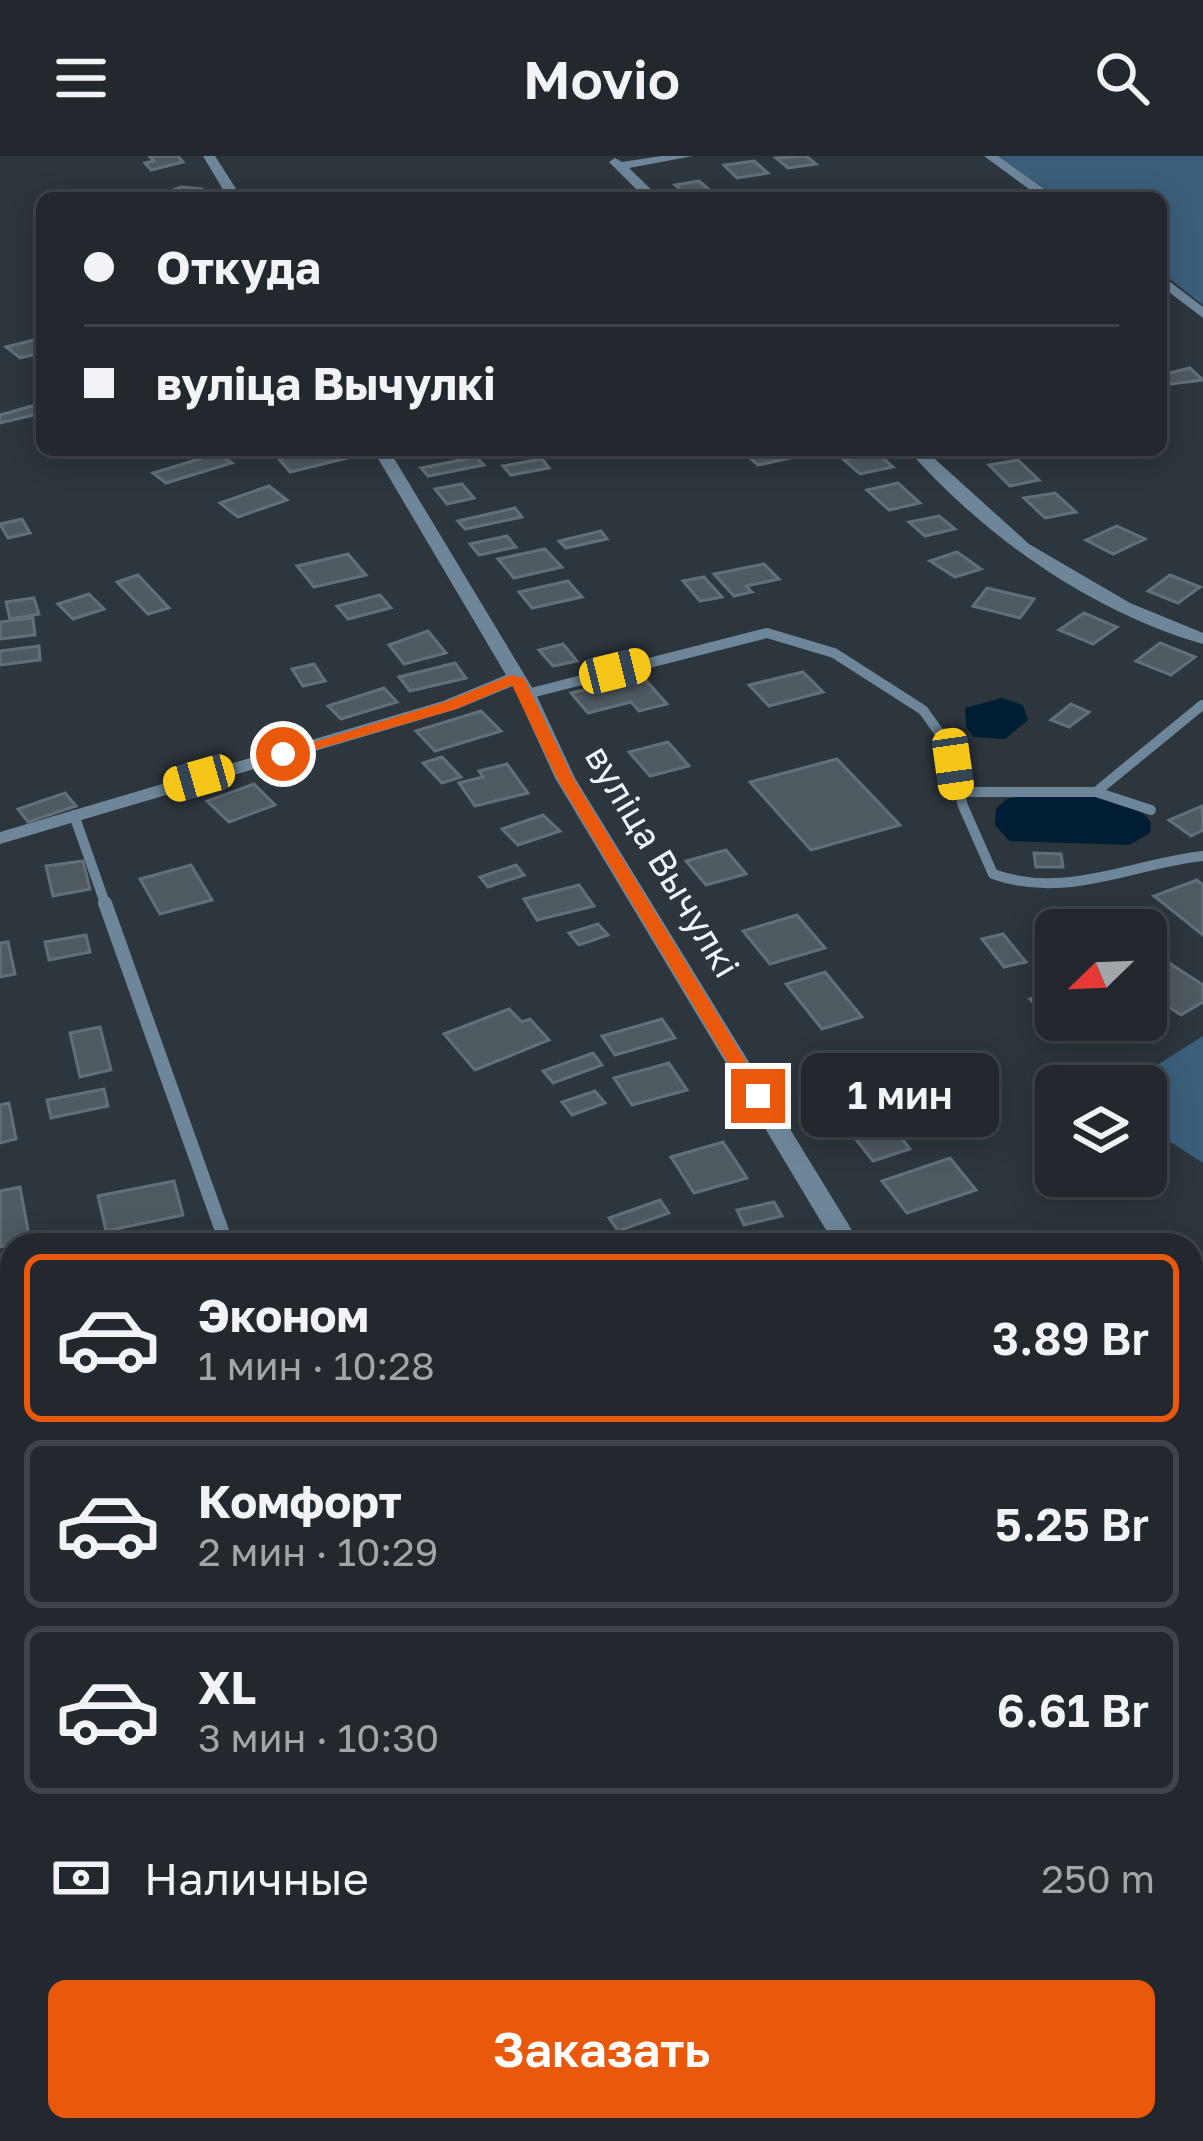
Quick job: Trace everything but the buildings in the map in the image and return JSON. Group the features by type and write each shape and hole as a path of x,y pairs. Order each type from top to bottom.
{"street":[{"path":"209,156 231,192"},
{"path":"615,161 687,156"},
{"path":"990,156 1042,192"},
{"path":"615,161 647,192"},
{"path":"1167,284 1203,314"},
{"name":"вуліца Вычулкі","path":"385,456 521,686 565,778 841,1233"},
{"path":"923,456 1023,548 1124,607 1203,639"},
{"path":"0,838 521,686"}],"lane":[{"path":"521,686 767,633 786,634 850,662 912,701 938,726 958,792 993,874 1014,884 1058,886 1203,856"},
{"path":"1096,792 1202,705"},
{"path":"958,792 1096,792 1151,810"},
{"path":"74,815 223,1233"}],"shaded area":[{"path":"998,156 1203,156 1203,305 1167,277 1167,192 1049,192"},
{"path":"1002,698 1023,705 1028,720 1005,739 974,737 966,727 965,708"},
{"path":"1075,795 1126,803 1151,822 1150,833 1129,845 1009,841 995,825 996,809 1007,799"},
{"path":"1203,1036 1203,1163 1167,1140 1167,1065 1157,1065"}],"route":[{"path":"283,754 450,705 516,678 565,778 758,1096"}]}
